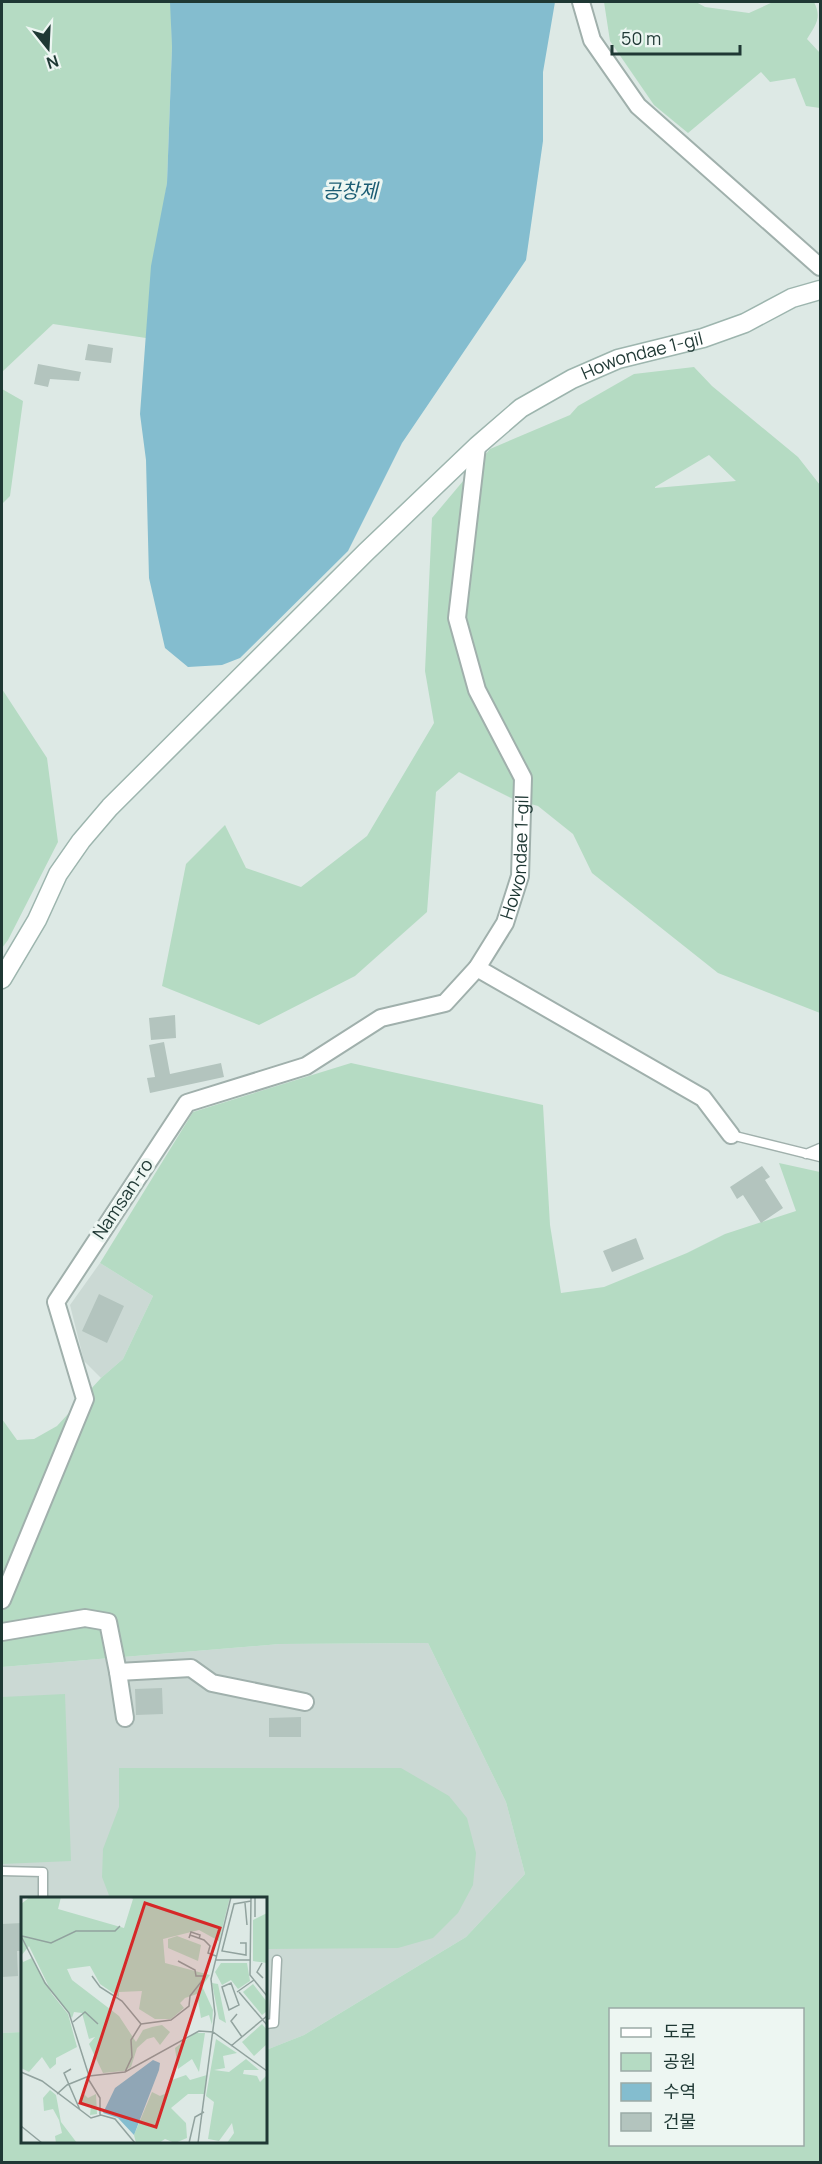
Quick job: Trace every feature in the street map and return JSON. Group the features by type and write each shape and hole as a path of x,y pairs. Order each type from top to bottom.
{"street":[{"path":"581,2 592,40 638,106 820,267"},
{"name":"Howondae 1-gil","path":"2,979 37,920 58,874 81,841 110,807 358,560 477,446 522,408 572,379 618,359 703,338 745,323 792,298 820,290"},
{"name":"Howondae 1-gil","path":"477,446 457,618 477,690 523,778 519,876 505,923 477,968"},
{"path":"477,968 703,1098 731,1135"},
{"name":"Namsan-ro","path":"2,1600 84,1399 56,1302 187,1103 306,1066 381,1018 445,1003 477,968"},
{"path":"2,1632 85,1618 108,1622 125,1718"},
{"path":"118,1672 190,1668 213,1683 305,1702"}],"lane":[{"path":"731,1135 820,1157"},
{"path":"805,1154 820,1148"},
{"path":"2,1871 43,1872 43,1897"},
{"path":"267,2024 274,2024 277,1960"},
{"path":"267,1990 277,1990"}],"shaded area":[{"path":"100,1263 153,1296 123,1359 101,1378 84,1361 70,1305"},
{"path":"428,1643 506,1802 525,1874 466,1937 304,2035 267,2050 267,1897 21,1897 21,2032 2,2033 2,1667 280,1644"}],"green space":[{"path":"2,2 171,2 172,47 167,183 146,338 53,324 2,372"},
{"path":"604,2 696,2 705,7 749,13 773,2 814,2 818,17 807,39 820,53 820,108 806,106 795,78 770,82 761,72 688,133 654,105 610,41"},
{"path":"694,367 712,386 798,457 820,485 820,1013 718,973 592,873 573,834 538,806 513,799 459,772 436,792 427,912 355,976 259,1025 162,986 186,864 225,825 246,868 301,887 367,836 434,723 425,671 432,518 490,449 570,415 578,406 634,374","holes":["709,455 736,481 655,488"]},
{"path":"2,389 23,401 10,496 2,504"},
{"path":"2,689 47,758 58,842 2,948"},
{"path":"351,1063 543,1105 550,1225 561,1293 604,1287 687,1253 725,1234 796,1211 779,1163 820,1172 820,2162 2,2162 2,2033 21,2032 21,2143 267,2143 267,2050 304,2035 466,1937 525,1874 506,1802 428,1643 280,1644 2,1667 2,1419 17,1440 34,1439 57,1426 101,1378 123,1359 153,1296 100,1263 193,1112"},
{"path":"65,1694 71,1861 2,1864 2,1697"},
{"path":"119,1768 401,1768 449,1796 467,1818 476,1853 473,1885 458,1913 433,1938 398,1948 267,1949 267,1897 110,1897 102,1877 103,1849 119,1807"}],"water":[{"name":"공창제","path":"170,2 555,2 543,72 543,141 526,260 402,443 348,551 240,658 222,665 188,667 165,648 149,578 146,460 140,414 151,266 167,183 172,47"}],"building":[{"path":"88,344 113,348 111,363 85,360"},
{"path":"38,364 81,372 79,381 50,379 48,387 34,384"},
{"path":"175,1015 176,1038 151,1040 149,1018"},
{"path":"164,1042 170,1074 221,1063 224,1077 150,1093 147,1078 155,1077 149,1045"},
{"path":"762,1166 770,1177 765,1180 783,1208 761,1223 743,1195 737,1199 730,1187"},
{"path":"636,1238 644,1259 612,1272 603,1251"},
{"path":"99,1294 124,1306 107,1343 82,1331"},
{"path":"162,1688 163,1714 136,1715 135,1689"},
{"path":"301,1717 301,1737 269,1737 269,1718"},
{"path":"21,1923 21,1951 17,1951 18,1976 2,1977 2,1924"}]}
